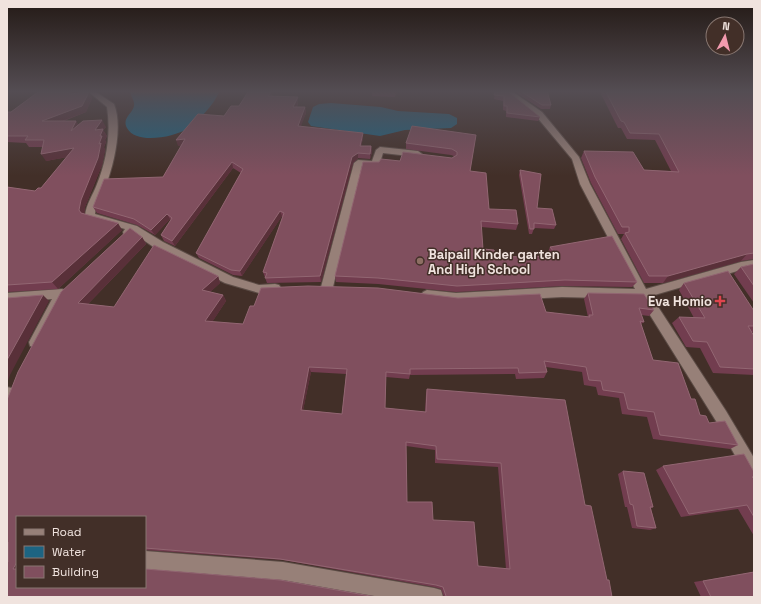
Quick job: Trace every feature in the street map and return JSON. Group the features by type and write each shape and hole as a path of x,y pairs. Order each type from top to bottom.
{"street":[{"path":"114,120 110,156 101,184 90,207 90,216 133,228 159,245 229,280 259,289 288,287"},
{"path":"544,120 576,159 585,184 643,294 722,416 754,473"},
{"path":"342,288 321,287 358,163 376,164 380,150 430,156"},
{"path":"122,238 133,228"},
{"path":"419,294 456,298 562,292 643,294 741,266 754,264"},
{"path":"725,271 733,284"},
{"path":"7,298 65,292 46,320 28,355"},
{"path":"146,560 283,571 434,597"}],"water":[{"path":"197,120 181,132 156,138 147,138 132,133 127,128 126,121"},
{"path":"309,120 457,120 457,124 451,128 405,130 380,136 311,126 308,122"}],"building":[{"path":"7,120 76,121 71,131 83,121 102,120 95,130 103,129 100,136 102,136 99,144 101,143 98,158 81,200 79,210 81,213 118,223 52,282 7,285 7,187 35,191 38,188 41,188 74,148 41,154 44,140 25,140 28,136 7,136"},
{"path":"193,120 300,120 298,126 363,133 360,146 371,146 370,154 358,153 352,157 320,276 265,278 267,273 263,272 284,213 280,211 240,271 231,270 196,253 243,169 232,162 172,241 161,235 172,218 167,214 151,230 134,219 93,207 104,179 163,177 185,139 176,140"},
{"path":"754,120 754,253 668,276 649,276 625,233 629,232 629,227 622,227 595,177 584,151 633,152 644,170 679,172 659,134 630,133 624,122 621,121"},
{"path":"412,126 476,135 470,171 486,173 489,209 516,210 518,224 481,221 483,249 494,250 496,257 557,256 550,247 612,236 637,282 565,280 457,286 378,278 335,276 363,162 379,162 381,159 400,161 403,152 452,158 457,155 457,152 452,149 406,143"},
{"path":"520,170 541,174 537,208 552,209 556,225 534,223 534,229 530,229"},
{"path":"130,228 142,237 78,303 114,307 154,245 218,276 202,290 223,295 205,321 243,324 250,306 254,306 261,288 308,286 378,288 458,298 540,294 546,312 590,317 589,315 593,315 588,293 644,294 654,310 639,308 644,322 640,321 653,360 678,363 691,399 695,399 700,415 706,416 709,423 725,421 738,445 660,435 654,412 628,409 624,393 603,390 601,381 589,380 586,367 544,361 547,372 519,373 518,368 410,369 410,374 386,372 385,408 426,412 427,389 565,400 585,505 591,506 612,597 445,597 443,587 436,585 280,559 146,548 146,516 16,516 16,564 13,569 16,569 16,588 146,588 146,569 280,580 376,597 7,597 7,400 18,372 61,292","holes":["309,367 347,369 342,414 301,410","406,442 436,446 437,459 501,463 510,569 478,566 474,522 433,520 432,502 407,502"]},
{"path":"754,264 754,286 741,267"},
{"path":"728,271 754,311 754,326 748,326 754,336 754,369 720,367 707,342 693,341 679,317 705,318 684,283"},
{"path":"43,295 7,360 7,298"},
{"path":"744,454 754,472 754,476 752,477 754,479 754,517 747,505 689,514 663,466"},
{"path":"623,471 644,473 653,507 650,507 656,528 637,526 633,505 630,504"},
{"path":"754,572 754,597 711,597 703,581"}],"place":[{"name":"Baipail Kinder garten And High School","path":"420,261"},
{"name":"Eva Homio","path":"720,301"}]}
